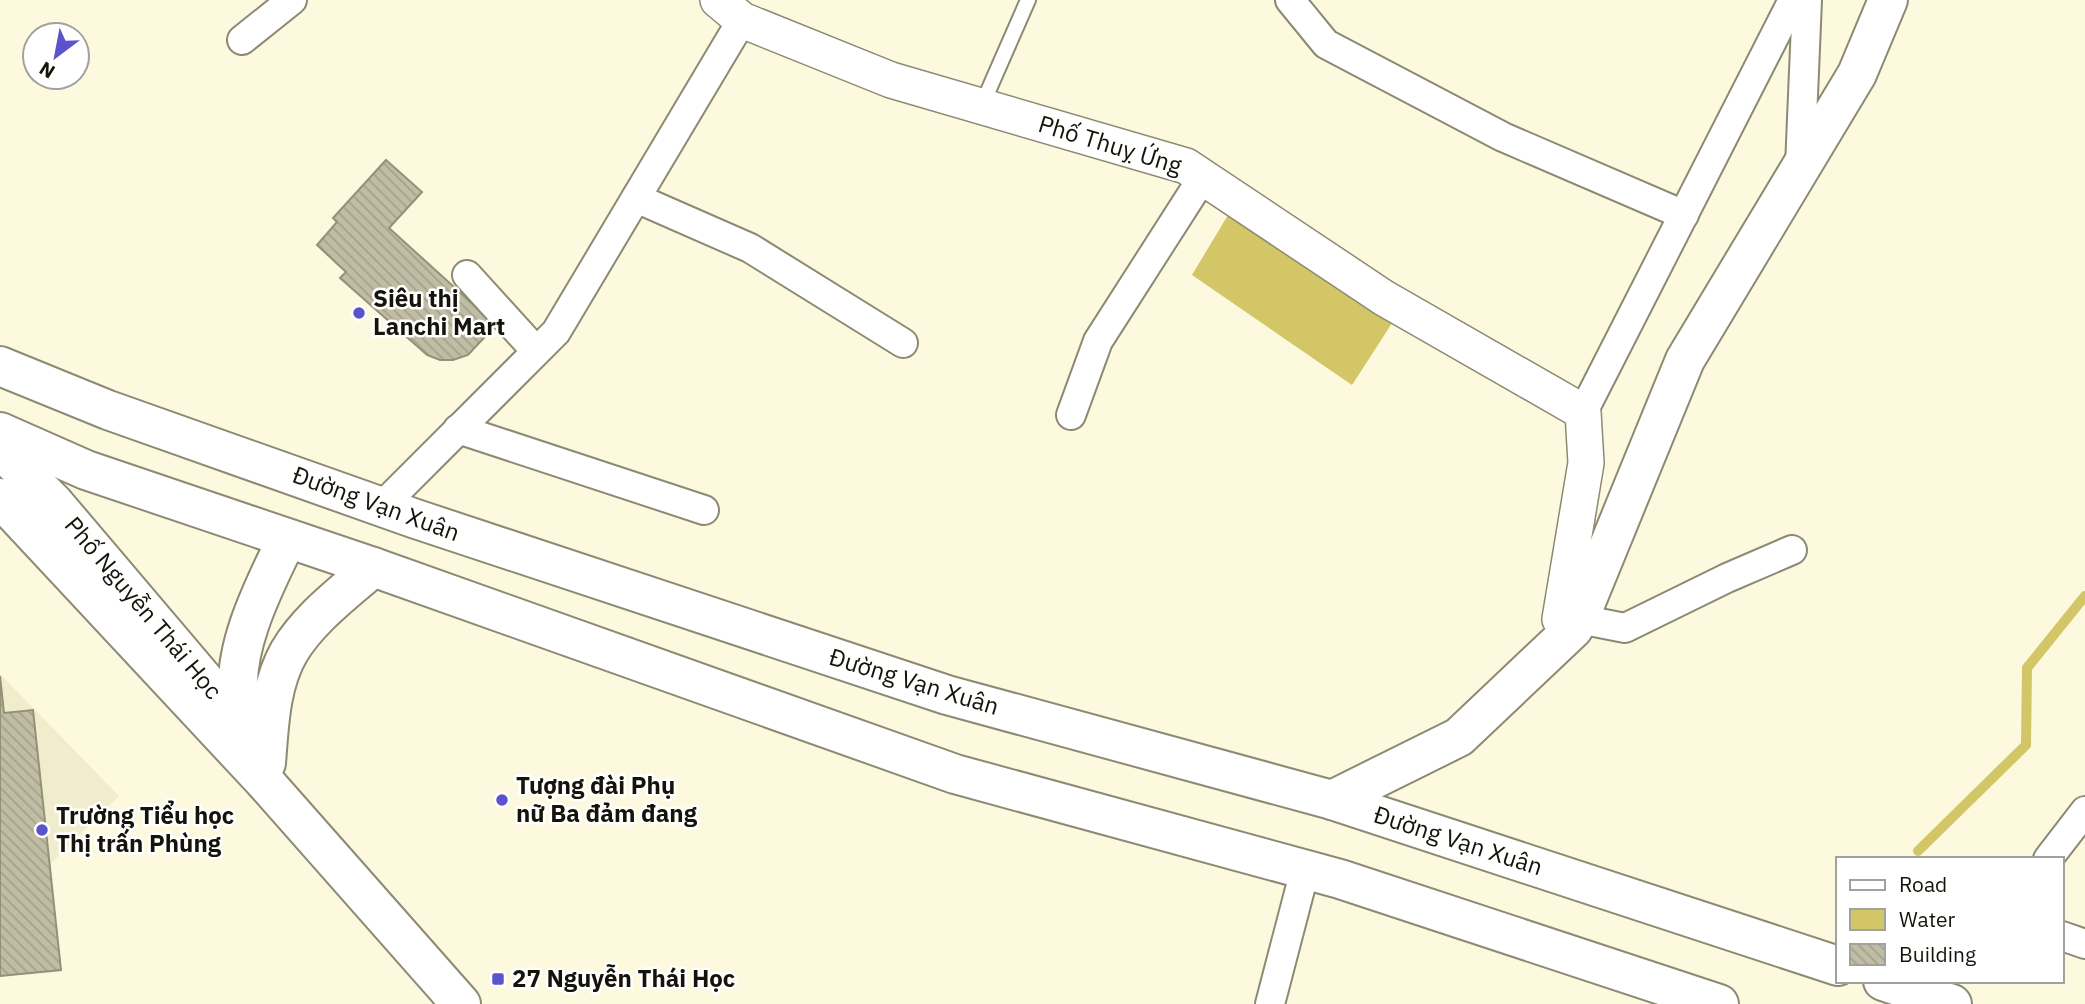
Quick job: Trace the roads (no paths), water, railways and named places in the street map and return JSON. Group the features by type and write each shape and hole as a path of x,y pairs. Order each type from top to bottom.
{"main road":[{"path":"1332,800 1459,737 1576,624 1685,360 1857,74 1888,0"},
{"name":"Đường Vạn Xuân","path":"0,366 108,410 381,507 947,695 1332,800 1836,966"},
{"path":"0,432 86,470 373,567 955,774 1305,870 1719,1004"},
{"name":"Phố Nguyễn Thái Học","path":"0,449 54,503 229,709 265,782"},
{"name":"Phố Nguyễn Thái Học","path":"0,498 265,782 461,1004"},
{"path":"265,782 240,702 240,667 245,637 259,598 287,539"},
{"path":"265,782 273,696 289,652 321,613 373,567"},
{"path":"1893,983 1950,995"}],"street":[{"path":"242,40 292,0"},
{"path":"1290,0 1326,44 1503,138 1684,215"},
{"path":"1792,550 1727,578 1625,628 1576,624 1560,619 1586,463 1583,412 1793,0"},
{"path":"1800,170 1807,0"},
{"path":"381,507 556,332 636,198 730,10"},
{"name":"Phố Thuỵ Ứng","path":"730,10 891,80 1186,166 1384,298 1583,412"},
{"path":"1072,415 1098,341 1203,177"},
{"path":"636,198 750,248 903,343"},
{"path":"467,275 536,351"},
{"path":"458,429 704,510"},
{"path":"2050,857 2085,811"},
{"path":"1270,1004 1305,870"},
{"path":"2064,937 2085,944"}],"lane":[{"path":"981,106 1028,0"}],"water":[{"path":"1234,205 1396,317 1352,385 1192,275"}],"waterway":[{"path":"1918,851 2026,745 2027,668 2085,596"}],"place":[{"name":"Siêu thị Lanchi Mart","path":"359,313"},
{"name":"Tượng đài Phụ nữ Ba đảm đang","path":"502,800"},
{"name":"Trường Tiểu học Thị trấn Phùng","path":"42,830"},
{"name":"27 Nguyễn Thái Học","path":"498,979"}]}
